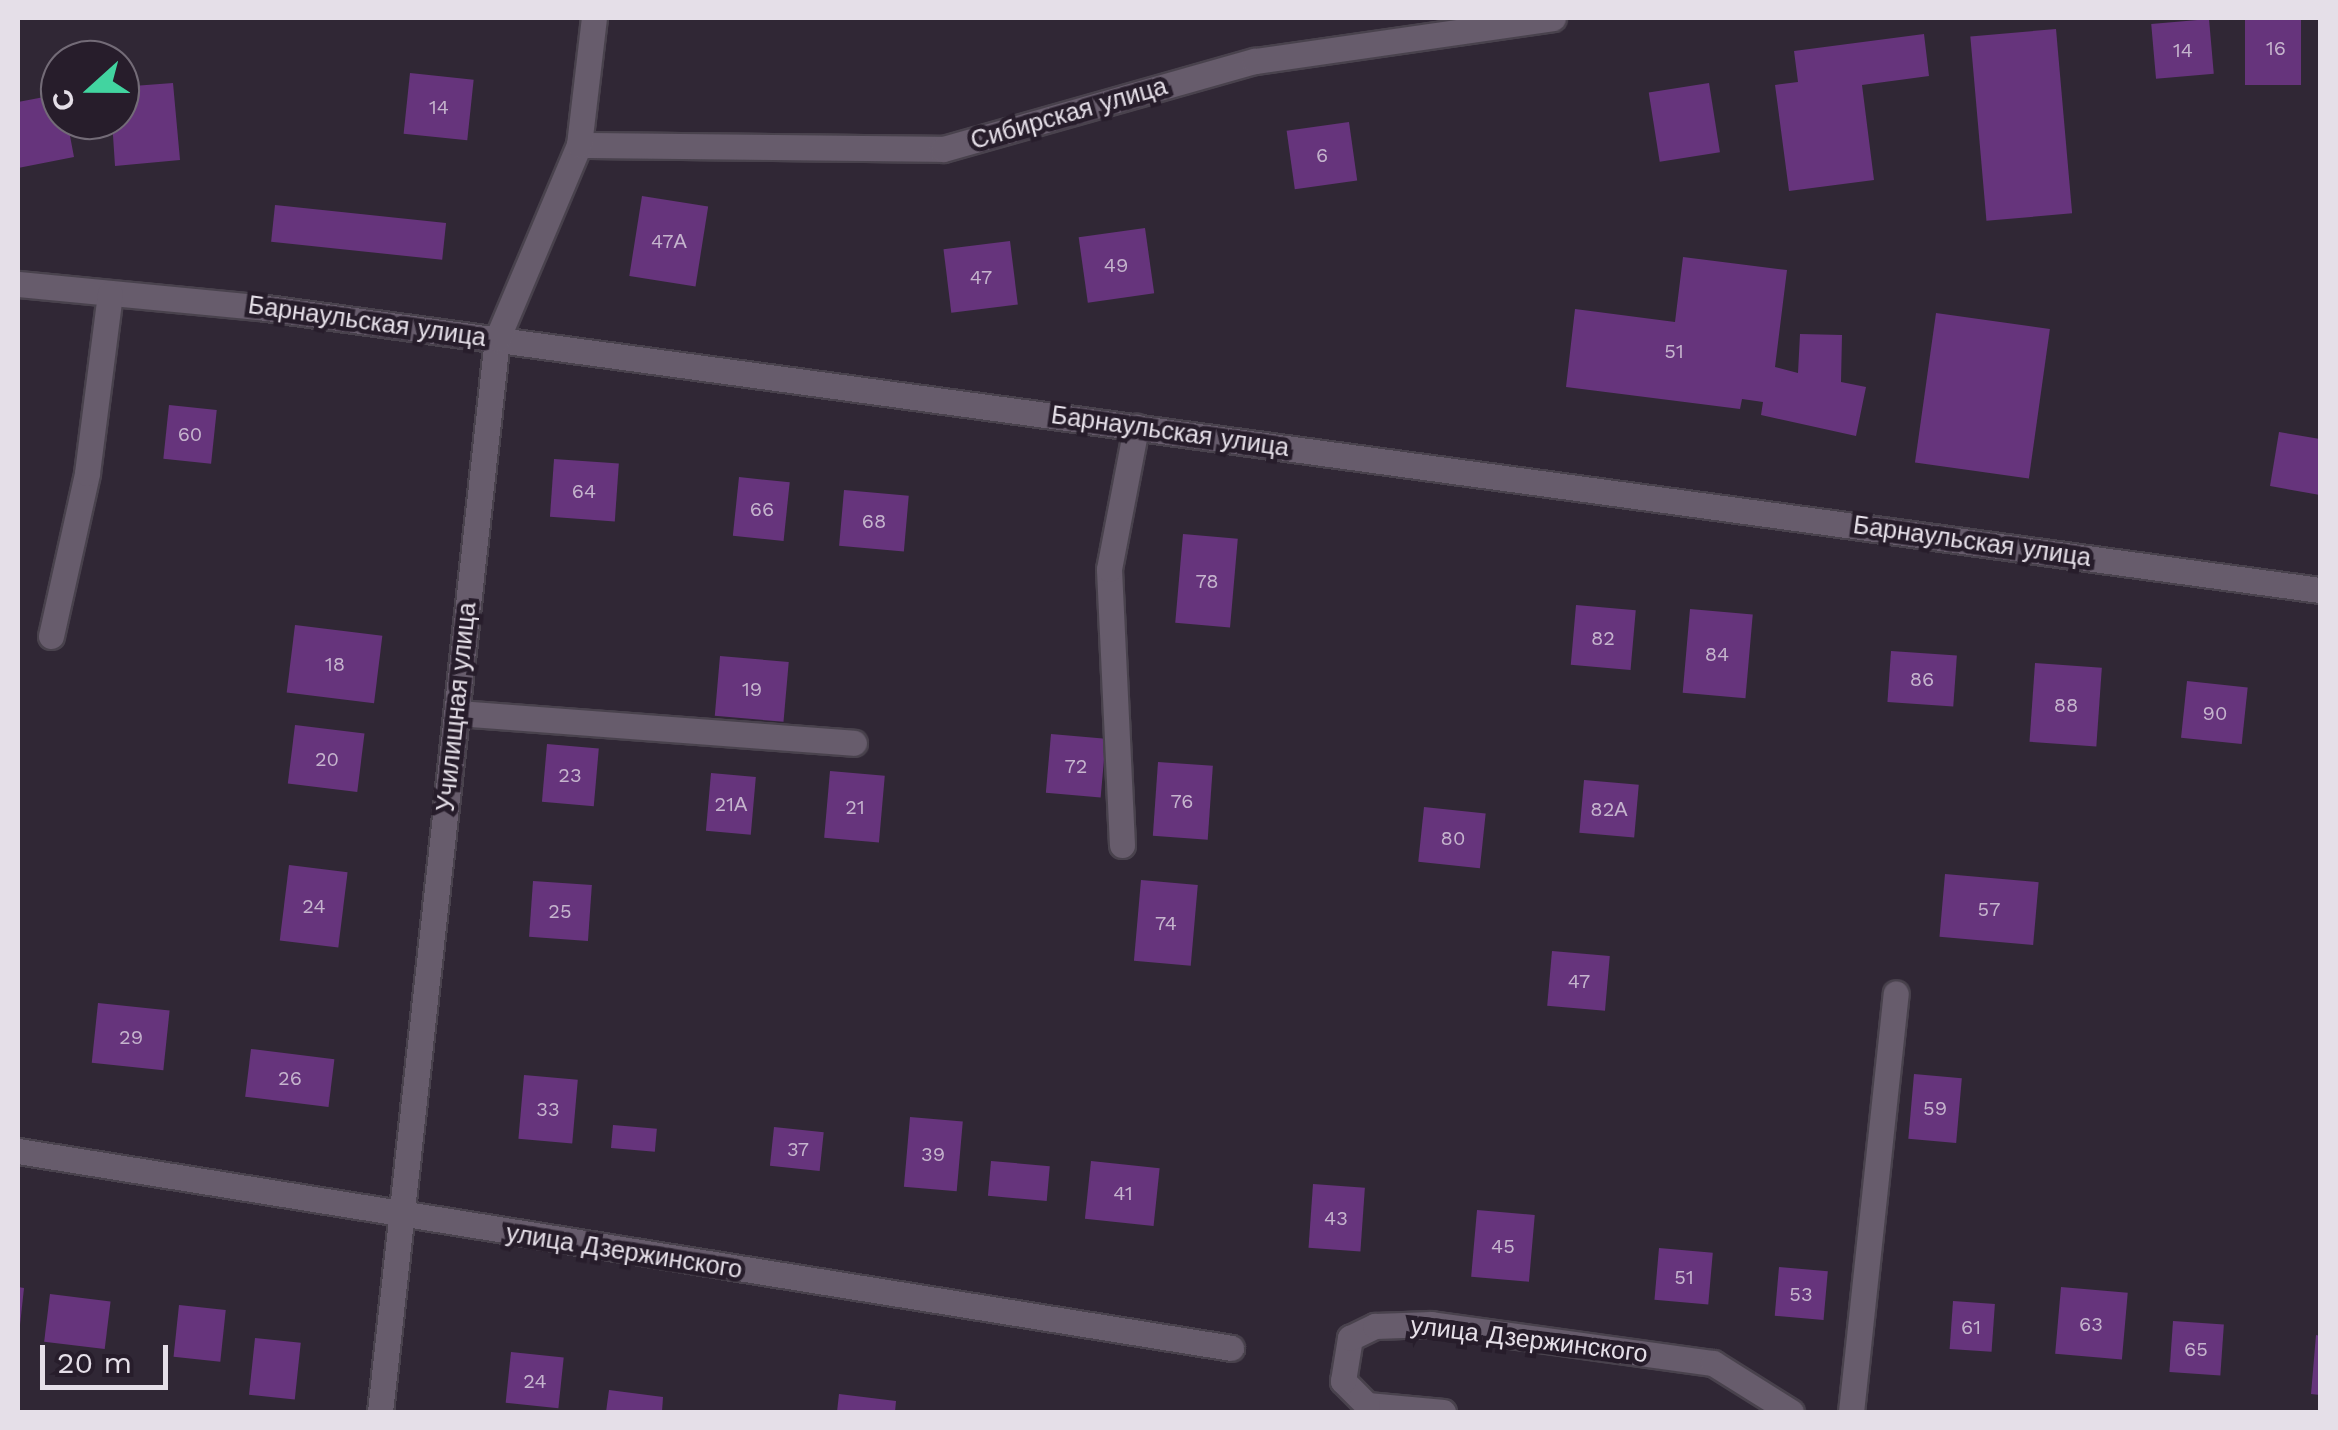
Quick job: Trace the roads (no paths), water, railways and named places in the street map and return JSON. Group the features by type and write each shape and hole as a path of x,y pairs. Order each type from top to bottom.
{"street":[{"name":"Училищная улица","path":"380,1412 497,339 579,145 594,18"},
{"name":"Сибирская улица","path":"579,145 944,149 1256,61 1554,18"},
{"name":"Барнаульская улица","path":"18,284 497,339 2320,590"},
{"path":"51,636 63,604 87,473 110,293"},
{"path":"1122,845 1109,569 1136,427"},
{"path":"457,713 854,743"},
{"path":"1852,1412 1896,993"},
{"name":"улица Дзержинского","path":"18,1151 401,1217 1231,1348"},
{"name":"улица Дзержинского","path":"1444,1412 1367,1404 1343,1381 1350,1338 1375,1326 1431,1324 1713,1363 1791,1412"}]}
